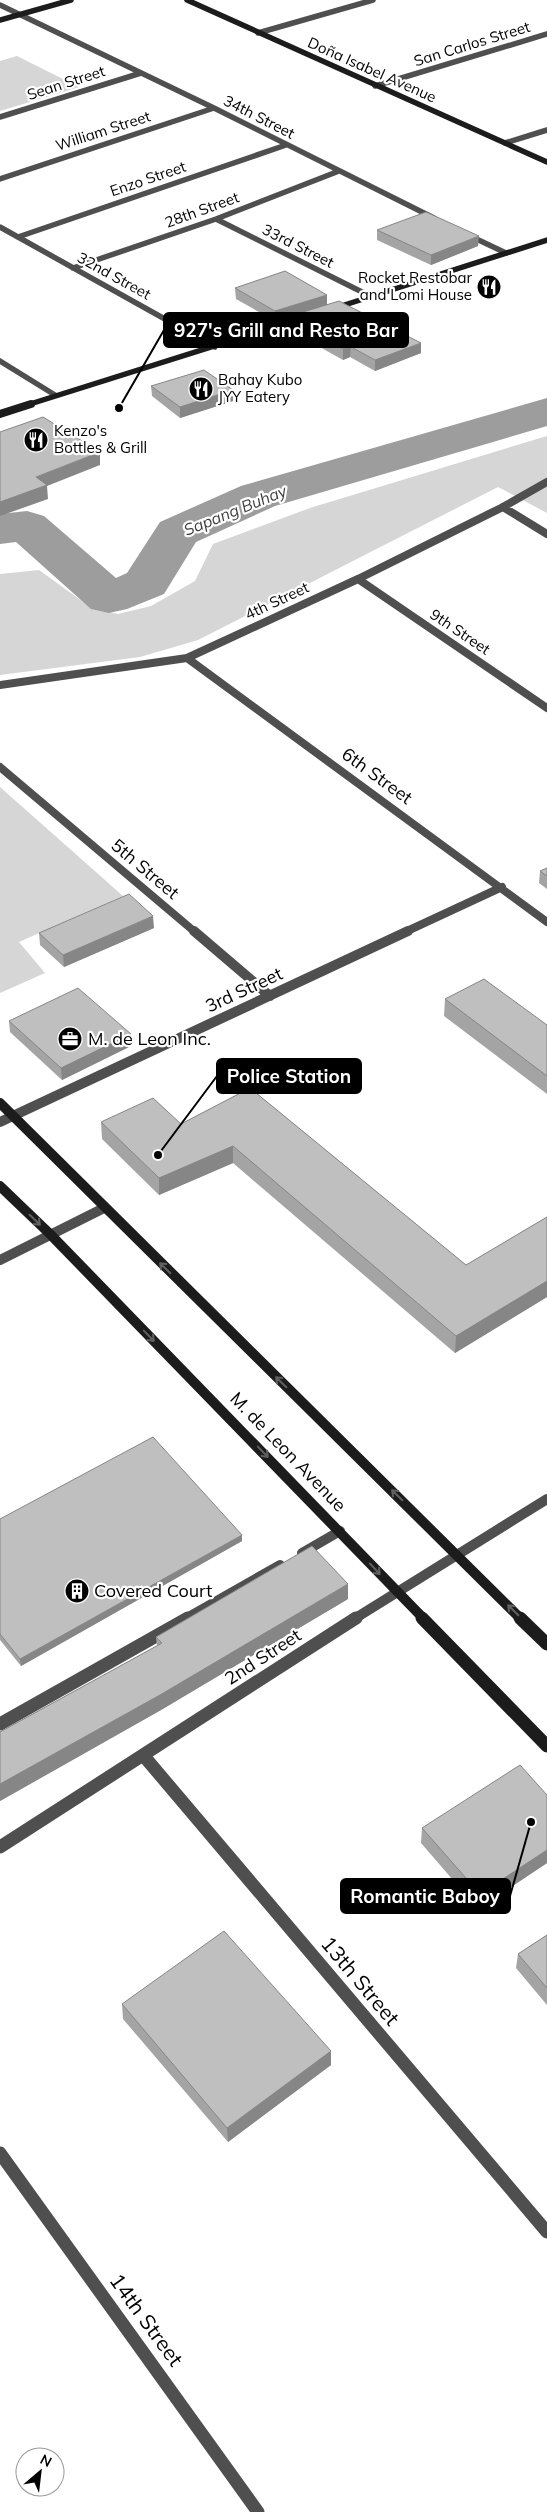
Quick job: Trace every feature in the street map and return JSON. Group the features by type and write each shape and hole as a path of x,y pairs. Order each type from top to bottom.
{"street":[{"path":"0,20 71,0"},
{"name":"Doña Isabel Avenue","path":"187,0 547,162"},
{"path":"258,33 373,0"},
{"name":"34th Street","path":"0,5 214,108 444,223"},
{"name":"San Carlos Street","path":"375,86 547,34"},
{"name":"Sean Street","path":"0,117 140,73"},
{"name":"William Street","path":"0,179 214,108"},
{"path":"505,143 547,130"},
{"name":"Enzo Street","path":"18,237 286,144"},
{"name":"28th Street","path":"73,268 216,219 339,172"},
{"name":"33rd Street","path":"216,219 370,296"},
{"name":"32nd Street","path":"0,227 215,347"},
{"path":"462,232 506,253"},
{"path":"324,311 547,240"},
{"path":"0,414 306,317"},
{"path":"0,361 55,395"},
{"name":"4th Street","path":"0,685 188,658 358,579 503,507 547,482"},
{"path":"503,507 547,534"},
{"name":"9th Street","path":"358,579 547,708"},
{"name":"6th Street","path":"188,658 502,887 547,922"},
{"name":"5th Street","path":"0,767 270,996"},
{"name":"3rd Street","path":"0,1122 502,887"},
{"path":"0,1103 104,1208 547,1644"},
{"name":"M. de Leon Avenue","path":"0,1186 50,1234 547,1746"},
{"path":"0,1260 104,1208"},
{"name":"2nd Street","path":"0,1847 396,1592 547,1499"},
{"path":"0,1724 340,1531"},
{"name":"13th Street","path":"142,1755 547,2232"},
{"name":"14th Street","path":"0,2153 258,2512"}],"shaded area":[{"path":"17,56 79,87 0,111 0,61"},
{"path":"547,436 547,513 498,487 198,640 140,657 0,675 0,574 39,570 93,609 118,614 151,606 195,581 213,544 310,508"},
{"path":"0,787 123,896 19,942 45,973 0,993"}],"building":[{"path":"426,212 479,236 431,255 377,230"},
{"path":"285,271 327,295 275,311 235,288"},
{"path":"339,301 421,343 375,360 351,347 343,349 287,317"},
{"path":"204,370 233,390 180,407 151,386"},
{"path":"43,417 100,452 36,477 47,485 0,502 0,432"},
{"path":"547,868 547,876 540,871"},
{"path":"129,894 153,916 63,955 39,933"},
{"path":"484,979 547,1025 547,1076 445,999"},
{"name":"M. de Leon Inc.","path":"78,988 131,1034 61,1068 9,1021"},
{"path":"250,1088 466,1265 547,1217 547,1281 456,1336 233,1146 159,1178 101,1122 153,1098 181,1124"},
{"name":"Covered Court","path":"153,1437 242,1535 20,1659 0,1634 0,1519"},
{"path":"312,1546 348,1584 160,1695 0,1784 0,1732 162,1643 156,1637"},
{"path":"520,1765 547,1795 547,1850 480,1894 422,1828"},
{"path":"224,1931 331,2051 227,2128 122,2004"},
{"path":"547,1935 547,1988 518,1954"}],"waterway":[{"name":"Sapang Buhay","path":"0,529 27,526 109,598 146,583 177,532 258,496 547,412"}],"place":[{"name":"Rocket Restobar and Lomi House","path":"489,287"},
{"name":"Bahay Kubo JYY Eatery","path":"201,389"},
{"name":"927's Grill and Resto Bar","path":"119,408"},
{"name":"Kenzo's Bottles & Grill","path":"36,440"},
{"name":"M. de Leon Inc.","path":"70,1039"},
{"name":"Police Station","path":"158,1155"},
{"name":"Covered Court","path":"77,1591"},
{"name":"Romantic Baboy","path":"531,1822"}]}
